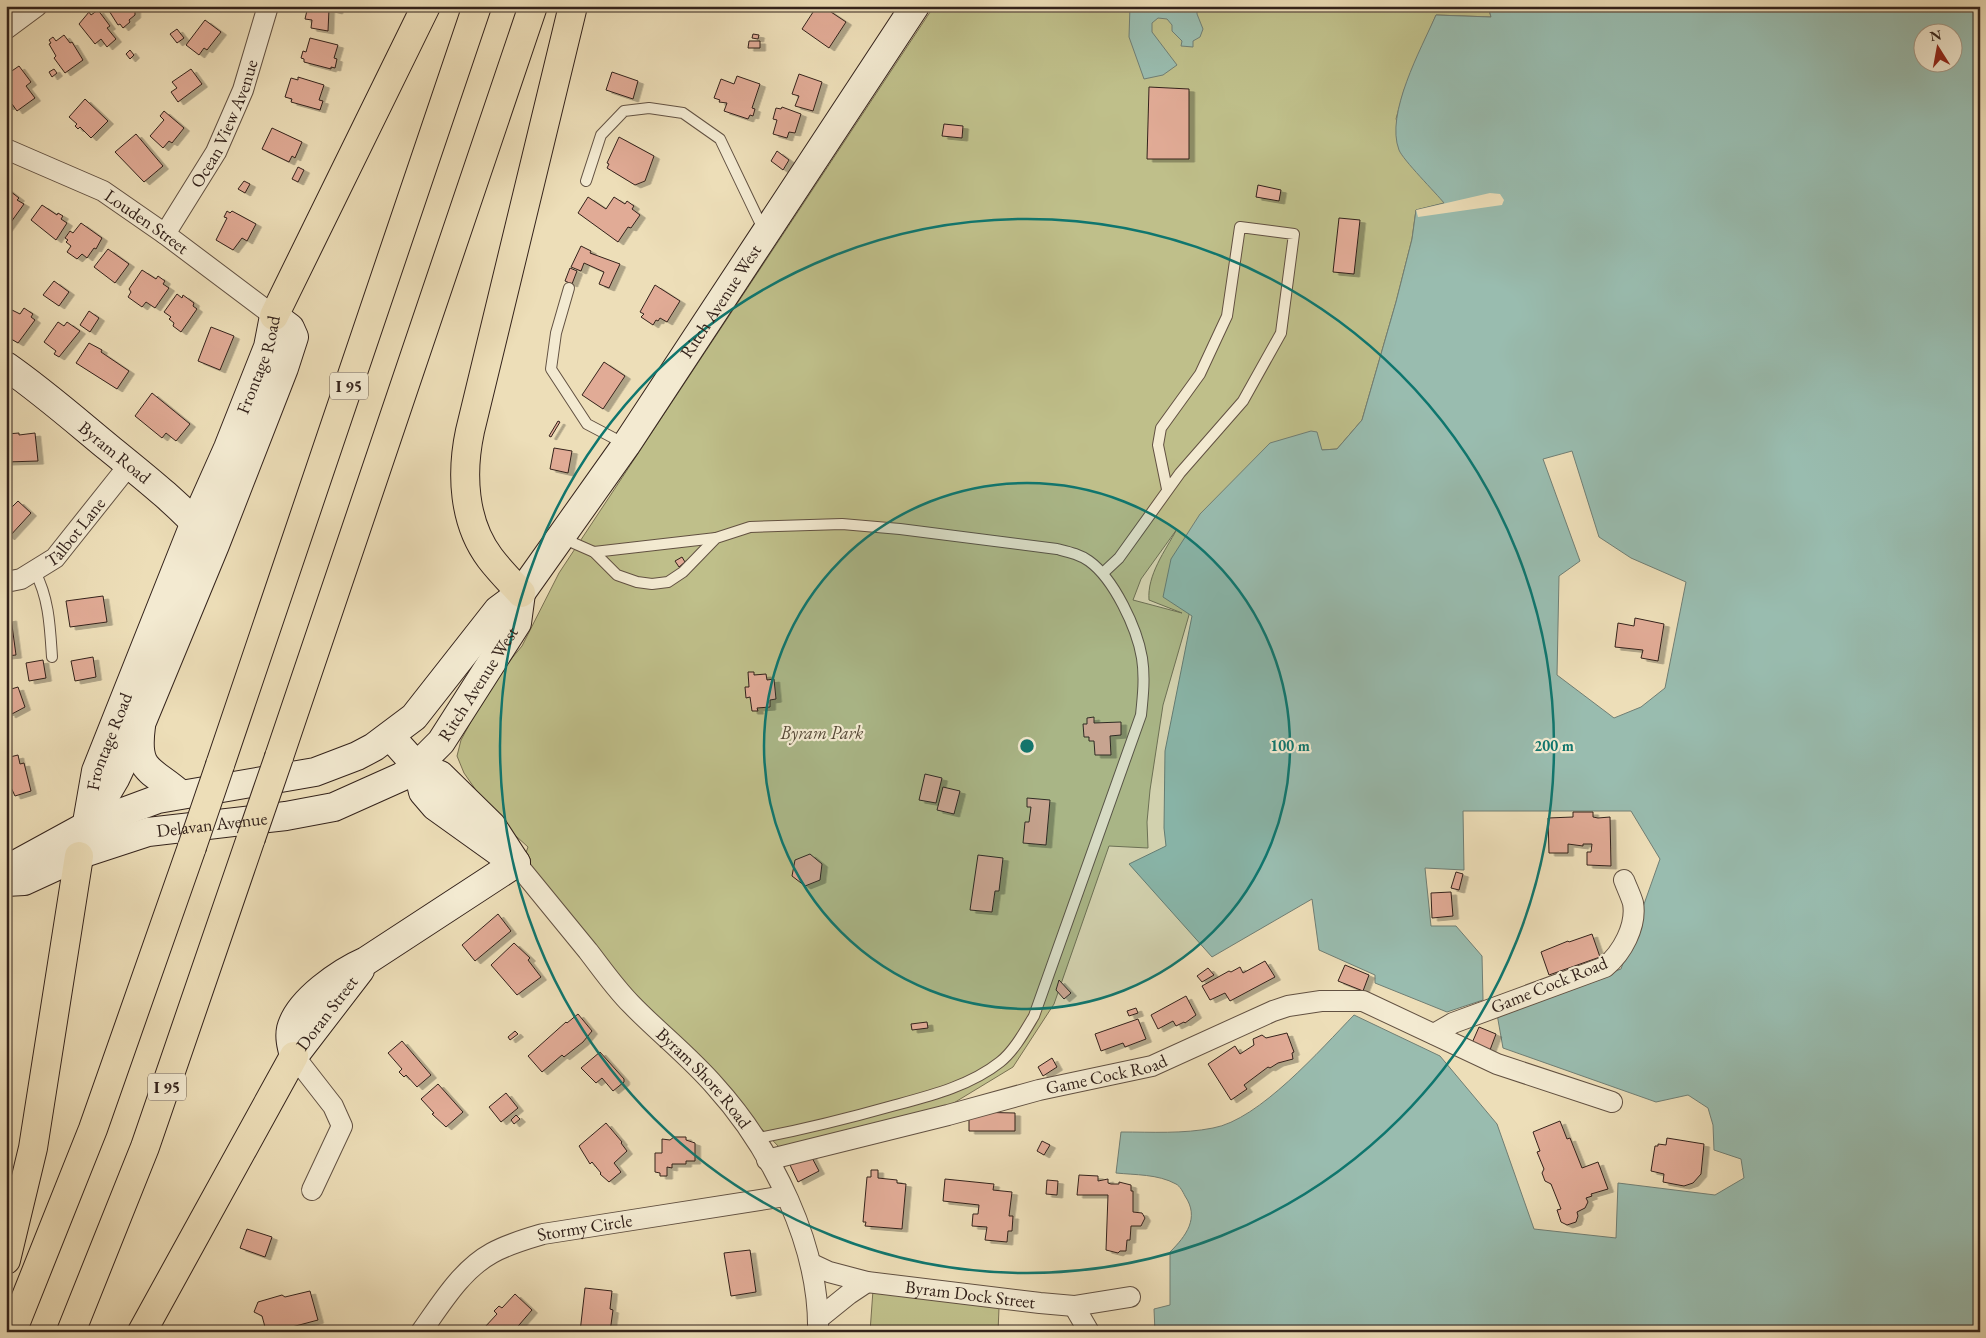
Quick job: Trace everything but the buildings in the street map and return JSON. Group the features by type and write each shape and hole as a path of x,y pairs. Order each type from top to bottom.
{"highway":[{"path":"274,316 426,6"},
{"name":"I 95","path":"12,1332 93,1129 192,847 477,6"},
{"name":"I 95","path":"71,1332 145,1147 534,6"},
{"path":"521,593 489,557 480,539 467,503 465,467 470,431 573,6"},
{"path":"6,1260 33,1148 79,856"},
{"path":"142,1332 294,1056"}],"main road":[{"name":"Ritch Avenue West","path":"390,736 414,718 498,610 521,593 561,538 626,445 915,6"},
{"name":"Frontage Road","path":"79,856 88,824 96,772 194,522 228,448 268,347 274,316 290,328 294,337 284,368 215,545 141,724 115,779 88,824"},
{"name":"Byram Road","path":"6,366 30,382 129,465 194,522 215,545"},
{"name":"Ritch Avenue West","path":"417,766 442,742 517,623 521,593"},
{"path":"141,724 140,755 148,771 180,794"},
{"name":"Delavan Avenue","path":"6,872 13,866 88,824 138,805 180,794 315,772 357,756 390,736"},
{"name":"Byram Shore Road","path":"390,736 417,766 423,792 435,806 481,841 516,863"},
{"name":"Delavan Avenue","path":"6,882 24,881 120,840 162,829 286,816 334,807 372,791 417,766"},
{"name":"Doran Street","path":"294,1056 335,1005 366,961 516,863"}],"street":[{"path":"6,29 37,6"},
{"name":"Ocean View Avenue","path":"165,234 216,152 243,90 268,6"},
{"name":"Louden Street","path":"6,150 103,191 165,234 274,316"},
{"name":"Talbot Lane","path":"6,582 20,579 35,572 55,558 129,465"},
{"name":"Byram Shore Road","path":"516,863 630,1003 714,1085 754,1139 785,1196 812,1264 816,1329"},
{"name":"Game Cock Road","path":"1434,1034 1453,1023 1605,967 1617,958 1630,931 1633,904 1624,880"},
{"name":"Game Cock Road","path":"767,1160 948,1115 1039,1090 1152,1066 1288,1006 1321,1001 1363,1001 1497,1064 1612,1102"},
{"path":"294,1056 333,1106 342,1126 312,1190"},
{"name":"Stormy Circle","path":"421,1332 458,1282 473,1266 491,1253 510,1244 543,1234 785,1196"},
{"name":"Byram Dock Street","path":"812,1264 829,1272 867,1282 1074,1306 1130,1297"},
{"path":"816,1329 849,1294 867,1282"},
{"path":"1074,1306 1089,1332"}],"lane":[{"path":"586,181 601,135 624,111 649,108 683,113 720,139 765,232"},
{"path":"1103,573 1119,558 1168,489 1243,401 1281,333 1294,234 1240,227 1227,316 1200,374 1161,428 1158,444 1168,489"},
{"path":"569,288 556,333 552,369 587,424 626,445"},
{"path":"594,552 716,538 750,528 804,524 842,524 900,529 1057,549 1075,553 1103,573 1124,612 1142,656 1144,678 1142,715 1034,1016 1025,1032 1003,1060 984,1074 940,1092 828,1124 754,1139"},
{"path":"561,538 594,552 617,574 637,582 652,584 668,582 683,572 716,538"},
{"path":"35,572 44,588 52,657"}],"green space":[{"name":"Byram Park","path":"934,6 1488,6 1491,17 1436,15 1404,90 1396,119 1445,203 1416,210 1412,239 1396,302 1362,420 1337,449 1322,450 1319,468 1502,338 1195,558 1189,615 1163,705 1150,790 1147,822 1148,848 1109,846 1054,1004 1013,1067 952,1104 779,1147 757,1124 728,1085 654,1016 620,978 524,858 528,847 494,816 464,773 457,756 461,740 493,681 522,646 559,573","holes":["1177,529 1154,572 1149,591 1149,600 1182,613 1133,600 1141,579"]},
{"path":"873,1290 987,1301 999,1308 998,1332 870,1332"}],"shaded area":[{"path":"1130,6 1197,6 1197,14 1203,29 1200,37 1193,41 1193,47 1181,46 1182,41 1172,31 1172,25 1167,19 1158,18 1152,23 1152,32 1177,65 1163,75 1144,79 1129,37"},
{"path":"1488,6 1980,6 1980,1332 1155,1332 1154,1309 1170,1305 1170,1252 1186,1233 1191,1219 1191,1212 1189,1204 1176,1184 1154,1177 1116,1173 1121,1132 1190,1131 1213,1128 1231,1122 1250,1112 1269,1098 1307,1064 1354,1015 1440,1056 1497,1124 1534,1229 1616,1238 1618,1183 1715,1195 1744,1178 1741,1159 1714,1150 1713,1125 1708,1108 1688,1095 1656,1102 1503,1048 1497,1014 1621,969 1660,859 1631,811 1463,811 1464,870 1425,868 1431,926 1456,926 1482,956 1483,1000 1447,1012 1375,983 1375,975 1319,950 1312,899 1212,957 1129,864 1166,846 1164,828 1165,751 1192,616 1163,597 1171,559 1200,514 1270,443 1311,431 1317,432 1322,450 1337,449 1362,420 1396,302 1412,239 1416,210 1444,203 1402,155 1396,135 1397,118 1407,82 1436,15 1491,17","holes":["1572,451 1599,537 1631,558 1686,582 1665,688 1641,707 1614,718 1557,675 1559,576 1580,561 1543,459"]}],"pier":[{"path":"1490,193 1500,194 1504,200 1502,205 1418,217 1416,210"}]}
